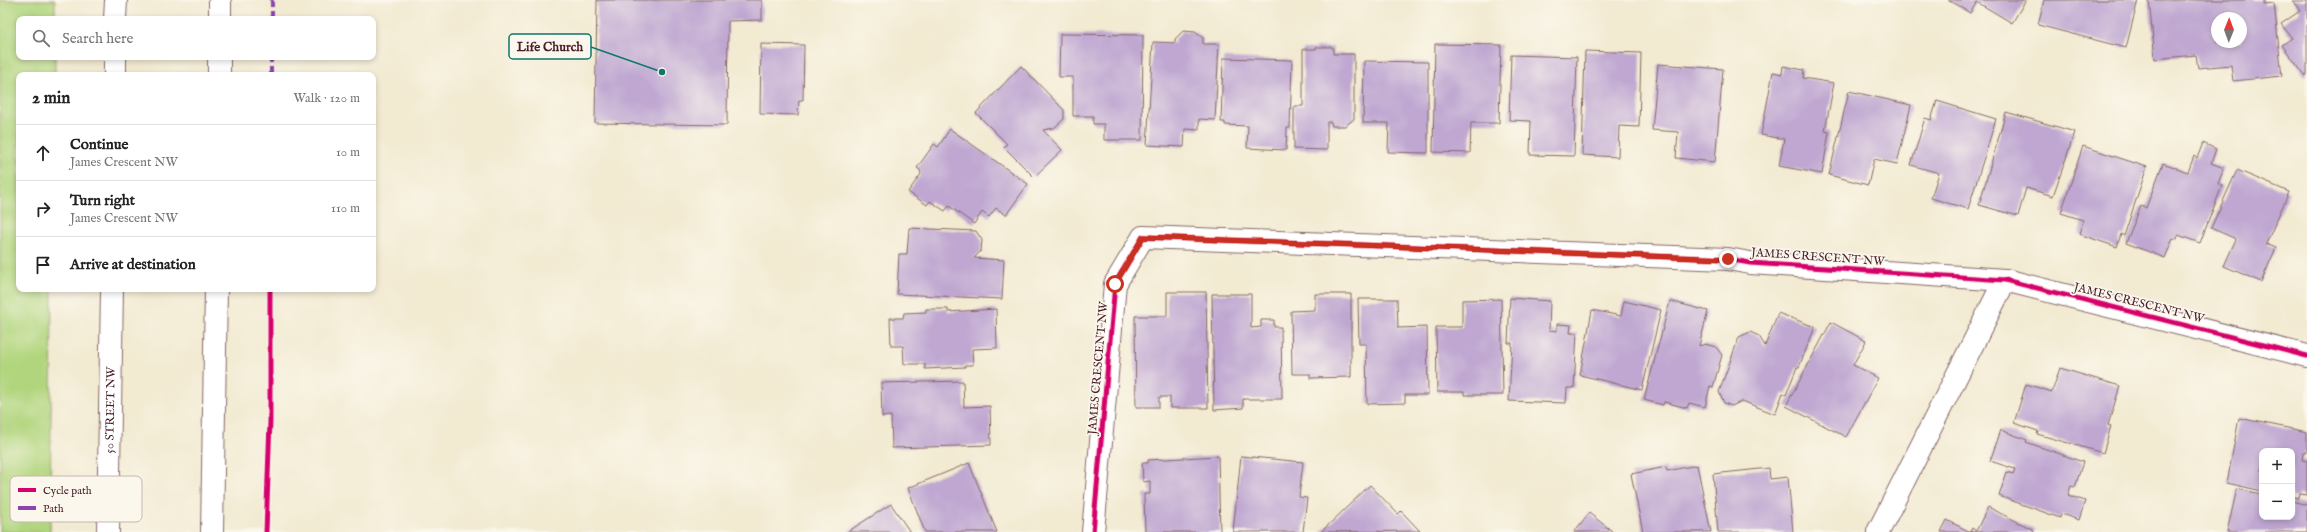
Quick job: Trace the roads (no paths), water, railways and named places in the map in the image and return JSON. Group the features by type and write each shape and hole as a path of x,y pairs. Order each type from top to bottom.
{"street":[{"path":"115,16 116,0"},
{"path":"220,0 220,16"},
{"path":"115,60 115,72"},
{"path":"219,60 219,72"},
{"name":"JAMES CRESCENT NW","path":"1094,532 1115,284 1143,237 1728,259 1750,263 2005,280 2307,356"},
{"path":"1878,532 2005,280"},
{"name":"50 STREET NW","path":"109,476 112,292"},
{"path":"212,532 216,292"},
{"name":"50 STREET NW","path":"108,522 108,532"}],"place":[{"name":"Life Church","path":"662,72"}]}
